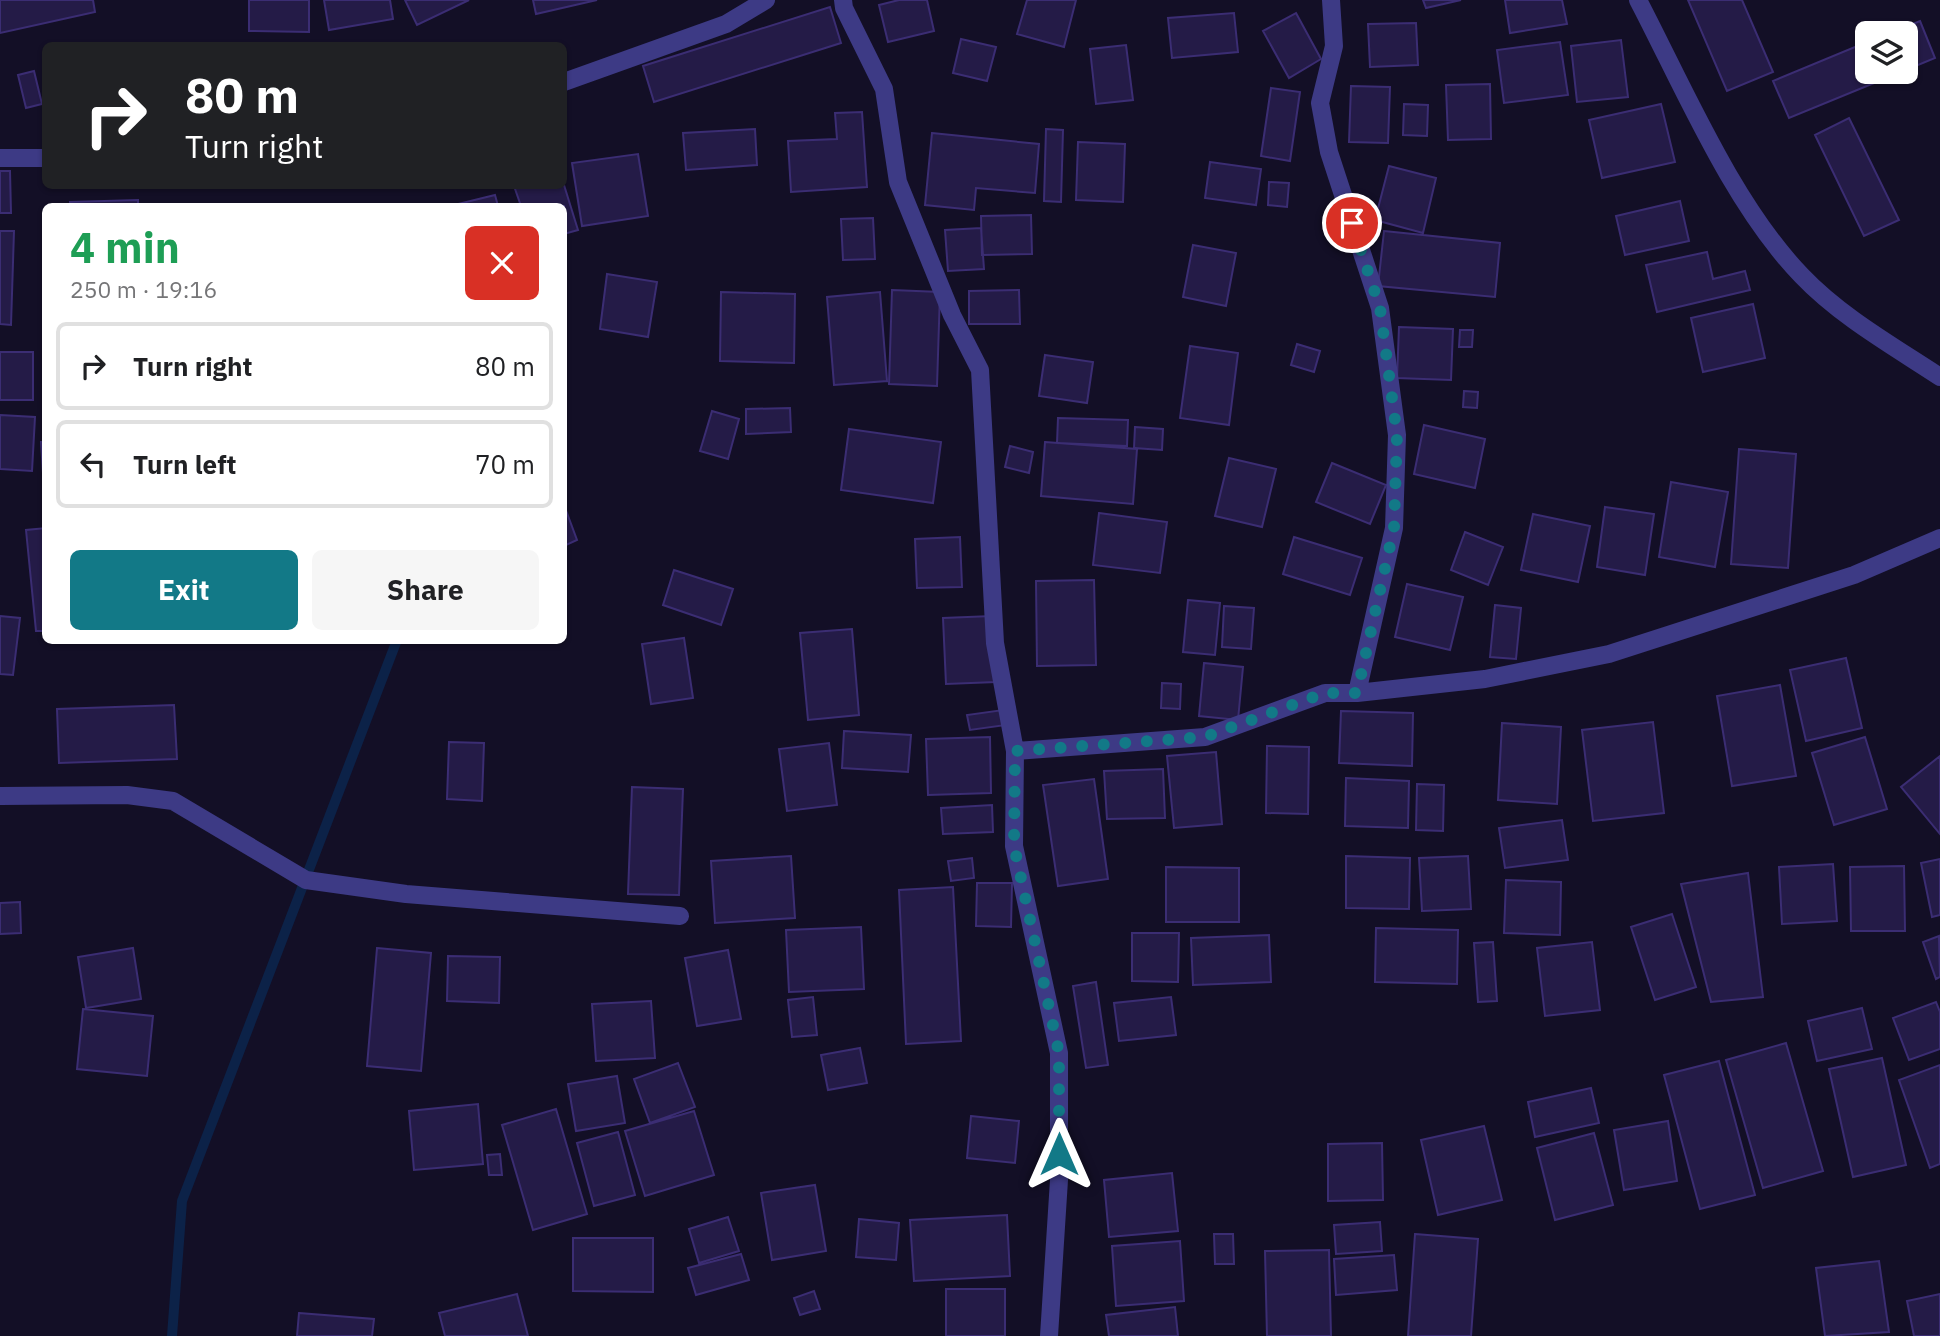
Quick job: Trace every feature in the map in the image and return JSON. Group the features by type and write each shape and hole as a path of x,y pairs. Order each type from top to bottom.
{"street":[{"path":"567,81 726,23 766,0"},
{"path":"843,0 844,8 884,89 898,182 951,315 980,370 995,643 1015,751 1014,846 1059,1053 1059,1180 1049,1336"},
{"path":"1331,0 1334,47 1320,103 1329,152 1380,308 1397,435 1394,528 1357,693"},
{"path":"1638,0 1741,196 1802,276 1871,332 1940,377"},
{"path":"0,158 42,158"},
{"path":"1015,751 1205,737 1325,693 1357,693 1485,679 1609,654 1854,575 1940,538"},
{"path":"0,796 127,795 173,801 306,880 406,894 680,916"}],"building":[{"path":"0,0 93,0 95,12 0,33"},
{"path":"249,0 309,0 309,32 249,31"},
{"path":"324,0 390,0 393,19 329,30"},
{"path":"405,0 469,0 417,25"},
{"path":"533,0 597,0 536,14"},
{"path":"899,0 927,0 934,31 888,42 879,5"},
{"path":"1027,0 1076,0 1064,47 1017,34"},
{"path":"1423,0 1461,0 1426,8"},
{"path":"1505,0 1562,0 1567,24 1510,33"},
{"path":"1688,0 1742,0 1773,72 1727,91"},
{"path":"830,7 841,43 654,102 643,66"},
{"path":"1234,13 1238,52 1172,58 1168,18"},
{"path":"1296,13 1321,59 1289,78 1263,31"},
{"path":"1920,21 1935,58 1918,65"},
{"path":"1416,23 1418,65 1370,67 1368,24"},
{"path":"961,39 996,47 987,81 953,73"},
{"path":"1621,40 1628,97 1577,102 1571,46"},
{"path":"1560,42 1568,95 1504,103 1497,50"},
{"path":"1126,45 1133,100 1096,104 1090,49"},
{"path":"1855,47 1855,84 1872,84 1789,118 1773,81"},
{"path":"34,71 42,104 26,108 18,75"},
{"path":"1490,84 1491,139 1448,140 1446,85"},
{"path":"1351,86 1390,87 1388,143 1349,142"},
{"path":"1271,88 1300,92 1290,161 1261,156"},
{"path":"1404,104 1428,105 1427,136 1403,135"},
{"path":"1661,104 1675,162 1602,178 1589,120"},
{"path":"862,112 867,187 791,192 788,141 837,139 835,113"},
{"path":"1849,118 1899,220 1864,236 1815,135"},
{"path":"755,129 757,165 686,170 683,133"},
{"path":"1046,129 1063,130 1061,202 1044,201"},
{"path":"932,133 1039,144 1035,193 976,188 974,210 925,205"},
{"path":"1078,142 1125,144 1123,202 1076,200"},
{"path":"638,154 648,216 582,226 572,163"},
{"path":"1210,162 1261,169 1256,205 1205,198"},
{"path":"1389,166 1436,178 1423,233 1375,220"},
{"path":"0,171 10,171 11,213 0,213"},
{"path":"1269,182 1289,183 1287,207 1268,205"},
{"path":"515,189 565,189 578,230 567,233 567,203 520,203"},
{"path":"495,195 497,203 462,203"},
{"path":"138,200 138,203 70,202"},
{"path":"1680,201 1689,241 1625,255 1616,216"},
{"path":"1031,215 1032,254 982,255 981,216"},
{"path":"873,218 875,259 843,260 841,219"},
{"path":"981,228 984,269 948,271 945,230"},
{"path":"0,231 14,231 11,325 0,324"},
{"path":"1384,231 1500,243 1495,297 1378,286"},
{"path":"1193,245 1236,253 1226,306 1183,297"},
{"path":"1707,252 1713,279 1745,271 1750,290 1657,312 1646,265"},
{"path":"607,274 657,282 648,337 600,329"},
{"path":"892,290 940,292 937,386 889,384"},
{"path":"1019,290 1020,324 969,324 969,291"},
{"path":"721,292 795,294 794,363 720,361"},
{"path":"880,292 887,381 834,385 827,297"},
{"path":"1753,304 1765,358 1703,372 1691,318"},
{"path":"1399,327 1453,329 1451,380 1397,378"},
{"path":"1460,330 1473,330 1472,347 1459,347"},
{"path":"1297,344 1320,351 1314,372 1291,365"},
{"path":"1190,346 1238,353 1229,425 1180,418"},
{"path":"0,352 33,352 33,400 0,400"},
{"path":"1045,355 1093,362 1087,403 1039,396"},
{"path":"1464,391 1478,392 1477,408 1463,407"},
{"path":"790,408 791,432 746,434 746,409"},
{"path":"712,411 739,419 728,459 700,451"},
{"path":"0,415 35,417 32,471 0,469"},
{"path":"1058,418 1128,420 1127,446 1057,443"},
{"path":"1424,425 1485,439 1475,488 1414,474"},
{"path":"1135,427 1163,429 1162,450 1134,448"},
{"path":"849,429 941,442 933,503 841,490"},
{"path":"1045,442 1137,449 1133,504 1041,496"},
{"path":"1010,446 1033,452 1029,473 1005,467"},
{"path":"1739,449 1796,454 1788,568 1731,564"},
{"path":"1229,458 1276,469 1262,527 1215,516"},
{"path":"1332,463 1386,485 1370,524 1316,502"},
{"path":"1671,482 1728,492 1715,567 1659,557"},
{"path":"1605,507 1654,514 1645,575 1597,567"},
{"path":"567,513 577,540 567,545"},
{"path":"1099,513 1167,522 1160,573 1093,565"},
{"path":"1533,514 1590,526 1578,582 1521,570"},
{"path":"42,528 42,631 36,631 26,530"},
{"path":"1465,532 1503,547 1488,585 1451,570"},
{"path":"960,537 962,587 917,588 915,539"},
{"path":"1294,537 1362,558 1350,595 1283,574"},
{"path":"674,570 733,589 721,625 663,605"},
{"path":"1094,580 1096,665 1037,666 1036,581"},
{"path":"1407,584 1463,597 1450,650 1395,637"},
{"path":"1188,600 1220,603 1215,655 1183,652"},
{"path":"1495,605 1521,608 1516,659 1490,657"},
{"path":"1224,606 1254,608 1251,649 1222,647"},
{"path":"0,616 20,618 13,675 0,674"},
{"path":"992,616 996,682 946,684 943,618"},
{"path":"852,629 859,715 808,720 800,633"},
{"path":"684,638 693,698 651,704 642,644"},
{"path":"1846,658 1862,728 1806,741 1790,670"},
{"path":"1204,663 1243,667 1238,720 1199,716"},
{"path":"1162,683 1181,684 1180,709 1161,708"},
{"path":"1780,685 1796,776 1732,786 1717,696"},
{"path":"174,705 177,759 59,763 57,709"},
{"path":"1003,710 1006,725 970,730 967,715"},
{"path":"1341,711 1413,713 1412,766 1339,763"},
{"path":"1653,722 1664,813 1593,821 1582,730"},
{"path":"1502,723 1561,727 1557,804 1498,800"},
{"path":"844,731 911,735 908,772 842,768"},
{"path":"990,737 991,793 928,795 926,739"},
{"path":"1865,737 1887,809 1834,825 1812,753"},
{"path":"449,742 484,743 482,801 447,799"},
{"path":"829,743 837,805 787,811 779,749"},
{"path":"1267,746 1309,747 1308,814 1266,813"},
{"path":"1216,752 1222,824 1174,828 1167,756"},
{"path":"1940,756 1940,834 1901,787"},
{"path":"1163,769 1165,818 1107,819 1104,771"},
{"path":"1346,778 1409,781 1408,828 1345,826"},
{"path":"1094,779 1108,879 1058,886 1043,785"},
{"path":"1417,784 1444,785 1443,831 1416,830"},
{"path":"632,787 683,789 679,895 628,894"},
{"path":"992,805 993,832 943,834 941,808"},
{"path":"1562,820 1568,860 1505,868 1499,828"},
{"path":"791,856 795,918 715,923 711,861"},
{"path":"1346,856 1410,858 1409,909 1346,908"},
{"path":"1468,856 1471,909 1422,911 1419,858"},
{"path":"972,858 974,878 951,881 948,861"},
{"path":"1940,859 1940,915 1932,917 1921,863"},
{"path":"1833,864 1837,921 1782,924 1779,867"},
{"path":"1904,866 1905,931 1851,931 1850,867"},
{"path":"1166,867 1239,868 1239,922 1166,922"},
{"path":"1748,873 1763,997 1711,1002 1681,884"},
{"path":"1506,880 1561,882 1560,935 1504,933"},
{"path":"977,883 1012,883 1011,927 976,926"},
{"path":"953,887 961,1041 906,1044 899,890"},
{"path":"20,902 21,933 0,934 0,903"},
{"path":"1672,914 1696,987 1655,1000 1631,927"},
{"path":"861,927 864,989 789,992 786,930"},
{"path":"1376,928 1458,930 1457,984 1375,982"},
{"path":"1132,933 1179,933 1178,982 1132,981"},
{"path":"1269,935 1271,982 1193,985 1191,938"},
{"path":"1939,936 1940,977 1936,979 1923,942"},
{"path":"1493,942 1497,1001 1478,1002 1474,943"},
{"path":"1592,942 1600,1010 1545,1016 1537,948"},
{"path":"133,948 141,999 86,1008 78,957"},
{"path":"377,948 431,953 421,1071 367,1066"},
{"path":"728,950 741,1019 697,1026 685,958"},
{"path":"448,956 500,957 499,1003 447,1001"},
{"path":"1096,982 1108,1065 1086,1068 1073,986"},
{"path":"813,997 817,1035 792,1037 788,1000"},
{"path":"1171,997 1176,1035 1119,1041 1114,1003"},
{"path":"651,1001 655,1058 596,1061 592,1004"},
{"path":"1936,1002 1940,1012 1940,1049 1909,1060 1893,1018"},
{"path":"1862,1008 1872,1049 1817,1061 1808,1021"},
{"path":"83,1009 153,1016 147,1076 77,1069"},
{"path":"1786,1043 1823,1171 1763,1188 1726,1060"},
{"path":"860,1048 867,1083 828,1090 821,1055"},
{"path":"1882,1058 1906,1165 1853,1177 1829,1069"},
{"path":"1719,1061 1755,1195 1700,1209 1664,1075"},
{"path":"678,1063 695,1107 650,1123 634,1079"},
{"path":"1940,1065 1940,1164 1930,1168 1899,1080"},
{"path":"617,1076 625,1123 576,1131 568,1084"},
{"path":"1591,1088 1599,1123 1535,1137 1528,1102"},
{"path":"478,1104 483,1164 414,1170 409,1111"},
{"path":"556,1109 587,1214 533,1230 502,1125"},
{"path":"694,1111 714,1175 645,1196 625,1131"},
{"path":"971,1116 1019,1121 1015,1163 967,1158"},
{"path":"1668,1121 1677,1181 1624,1190 1614,1130"},
{"path":"1484,1126 1502,1200 1438,1215 1421,1140"},
{"path":"618,1132 635,1195 594,1206 577,1143"},
{"path":"1594,1133 1613,1205 1555,1220 1537,1148"},
{"path":"1382,1143 1383,1200 1328,1201 1328,1144"},
{"path":"500,1154 502,1175 489,1175 487,1155"},
{"path":"1172,1173 1178,1231 1109,1237 1104,1180"},
{"path":"815,1185 826,1251 772,1260 761,1193"},
{"path":"1007,1215 1010,1276 914,1281 910,1220"},
{"path":"728,1217 739,1251 699,1263 689,1229"},
{"path":"859,1219 899,1223 896,1260 856,1257"},
{"path":"1380,1222 1382,1251 1336,1254 1334,1225"},
{"path":"1214,1234 1233,1234 1234,1264 1215,1264"},
{"path":"1415,1234 1478,1239 1471,1336 1408,1336"},
{"path":"573,1238 653,1238 653,1292 573,1291"},
{"path":"1180,1241 1184,1301 1116,1306 1112,1246"},
{"path":"1329,1250 1331,1336 1267,1336 1265,1251"},
{"path":"741,1254 749,1280 696,1295 688,1268"},
{"path":"1394,1255 1397,1290 1336,1295 1334,1259"},
{"path":"1879,1261 1889,1332 1825,1336 1816,1268"},
{"path":"946,1289 1005,1289 1005,1336 946,1336"},
{"path":"814,1291 820,1309 800,1315 794,1298"},
{"path":"517,1294 528,1336 445,1336 439,1313"},
{"path":"1940,1294 1940,1336 1914,1336 1907,1301"},
{"path":"1175,1307 1178,1336 1109,1336 1106,1315"},
{"path":"299,1313 374,1319 372,1336 297,1336"}],"waterway":[{"path":"172,1336 182,1201 395,644"}],"route":[{"path":"1059,1154 1059,1053 1014,846 1015,751 1205,737 1325,693 1357,693 1394,528 1397,435 1380,308 1352,223"}]}
